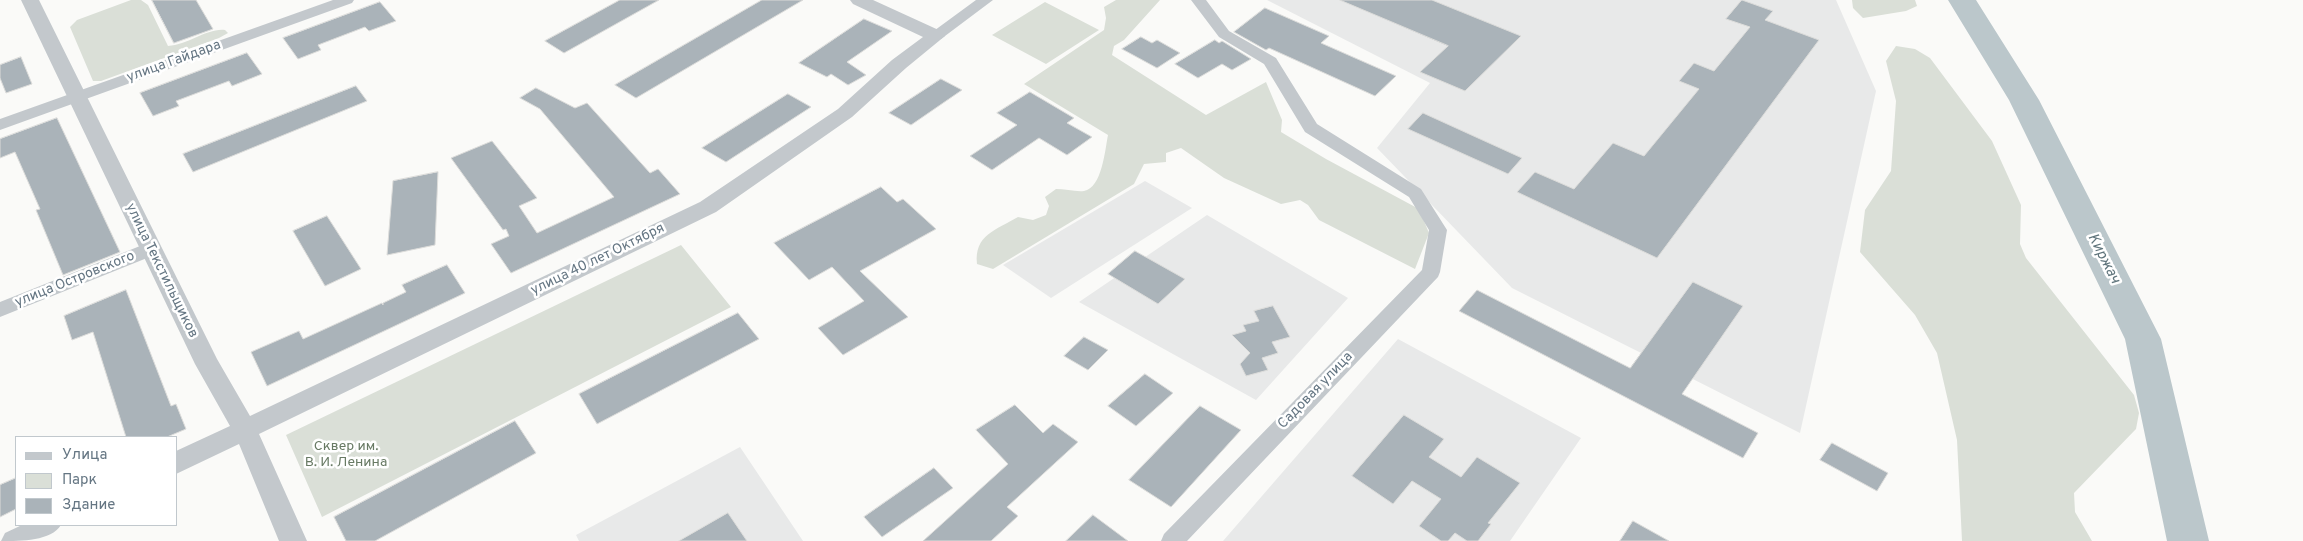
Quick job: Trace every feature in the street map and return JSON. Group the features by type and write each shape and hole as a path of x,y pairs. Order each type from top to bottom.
{"street":[{"name":"улица Текстильщиков","path":"30,0 207,364 245,431 293,541"},
{"name":"улица Гайдара","path":"0,125 347,0"},
{"path":"859,0 936,36"},
{"name":"улица 40 лет Октября","path":"178,462 708,207 844,113 899,64 986,0"},
{"path":"1198,0 1224,34 1270,61 1311,128 1415,193 1438,230"},
{"name":"Садовая улица","path":"1172,541 1431,272 1438,230"},
{"name":"улица Островского","path":"0,310 150,249"},
{"path":"15,541 46,526"}],"shaded area":[{"path":"1267,0 1836,0 1876,91 1800,433 1512,288 1377,148 1430,83"},
{"path":"1145,181 1192,208 1051,298 1003,265"},
{"path":"1207,215 1348,298 1256,400 1079,302"},
{"path":"1398,339 1581,438 1510,541 1223,541"},
{"path":"740,447 803,541 579,541 576,535"}],"green space":[{"path":"131,0 141,0 148,5 168,46 183,43 218,30 225,30 228,33 101,81 93,81 70,27 77,20"},
{"path":"1116,0 1160,0 1124,40 1114,46 1112,55 1206,115 1266,82 1282,120 1281,132 1326,159 1419,209 1429,233 1415,269 1319,220 1308,205 1300,200 1281,204 1224,178 1181,148 1166,153 1166,162 1144,164 1134,184 993,269 977,264 979,246 988,234 1018,217 1033,220 1046,215 1049,206 1045,197 1056,189 1084,191 1095,183 1099,176 1108,135 1024,84 1104,30 1106,18 1104,7"},
{"path":"1852,0 1915,0 1917,6 1906,11 1863,18 1853,8"},
{"path":"1045,2 1099,30 1046,64 992,35"},
{"path":"1896,46 1915,49 1930,58 1992,141 2021,205 2020,244 2026,258 2134,395 2139,413 2136,429 2074,493 2075,512 2092,541 1962,541 1957,440 1937,353 1915,315 1860,252 1865,210 1891,171 1896,101 1886,61"},
{"name":"Сквер им. В. И. Ленина","path":"681,245 731,307 322,517 286,435"}],"building":[{"path":"152,0 196,0 213,29 174,43"},
{"path":"620,0 659,0 564,53 545,41"},
{"path":"762,0 803,0 636,98 615,85"},
{"path":"1340,0 1432,0 1521,36 1465,91 1420,72 1448,46"},
{"path":"1742,0 1773,11 1765,20 1819,40 1657,258 1517,192 1535,172 1574,189 1613,143 1644,156 1699,89 1679,81 1694,63 1714,71 1750,27 1726,19"},
{"path":"380,2 396,21 369,31 365,27 318,45 321,50 298,59 283,38"},
{"path":"1265,8 1329,36 1321,43 1396,76 1375,96 1269,48 1266,50 1234,32"},
{"path":"864,19 892,31 847,62 866,75 848,85 831,74 827,77 799,63"},
{"path":"1141,37 1152,43 1157,40 1180,53 1157,68 1122,49"},
{"path":"1215,40 1219,43 1222,41 1251,59 1232,70 1222,64 1198,78 1175,64"},
{"path":"247,53 262,74 232,86 229,81 176,101 179,106 153,116 140,93"},
{"path":"21,57 32,84 6,93 0,78 0,65"},
{"path":"941,79 962,90 911,125 889,113"},
{"path":"356,86 367,101 193,172 183,154"},
{"path":"536,88 575,108 587,103 650,173 658,169 680,194 511,273 491,244 509,236 506,229 503,230 451,158 492,141 537,198 519,206 537,233 614,197 540,109 520,98"},
{"path":"1030,92 1074,118 1067,123 1092,137 1067,155 1039,138 992,170 970,156 1017,125 997,113"},
{"path":"788,94 811,107 726,162 702,148"},
{"path":"1423,113 1522,158 1508,174 1408,129"},
{"path":"57,118 120,252 63,275 36,210 40,209 15,152 0,158 0,139"},
{"path":"438,172 435,245 387,255 393,181"},
{"path":"881,187 897,202 903,199 936,229 860,271 908,317 843,355 818,328 864,301 832,267 809,280 774,243"},
{"path":"327,216 361,269 325,286 293,231"},
{"path":"1135,251 1185,279 1158,304 1108,274"},
{"path":"447,265 465,293 267,386 251,352 299,331 303,339 382,303 383,305 383,303 406,292 402,285"},
{"path":"1693,282 1743,306 1682,394 1758,433 1743,458 1459,311 1477,290 1630,368"},
{"path":"126,290 171,406 176,404 186,429 169,436 126,436 93,332 72,340 64,316"},
{"path":"1273,306 1290,337 1272,342 1278,353 1262,358 1268,370 1246,376 1240,364 1250,353 1232,335 1246,331 1243,325 1259,321 1254,311"},
{"path":"738,313 759,339 597,424 579,394"},
{"path":"1084,337 1108,350 1088,370 1064,356"},
{"path":"1145,374 1173,393 1136,426 1108,406"},
{"path":"1015,405 1043,433 1053,424 1078,442 1007,507 1018,516 991,541 923,541 1008,464 976,430"},
{"path":"1200,406 1241,430 1171,507 1129,480"},
{"path":"1404,415 1444,439 1429,457 1461,477 1477,457 1520,483 1488,523 1491,524 1478,541 1467,541 1455,533 1448,541 1441,541 1419,526 1441,499 1412,481 1393,504 1352,476"},
{"path":"515,421 536,453 375,541 346,541 334,517"},
{"path":"1832,443 1888,473 1877,491 1820,460"},
{"path":"934,468 953,488 882,537 864,517"},
{"path":"15,478 15,510 0,517 0,485"},
{"path":"728,513 747,541 679,541"},
{"path":"1093,515 1128,541 1066,541"},
{"path":"1633,521 1669,541 1620,541"}],"waterway":[{"name":"Киржач","path":"1962,0 2024,100 2143,339 2188,541"}]}
